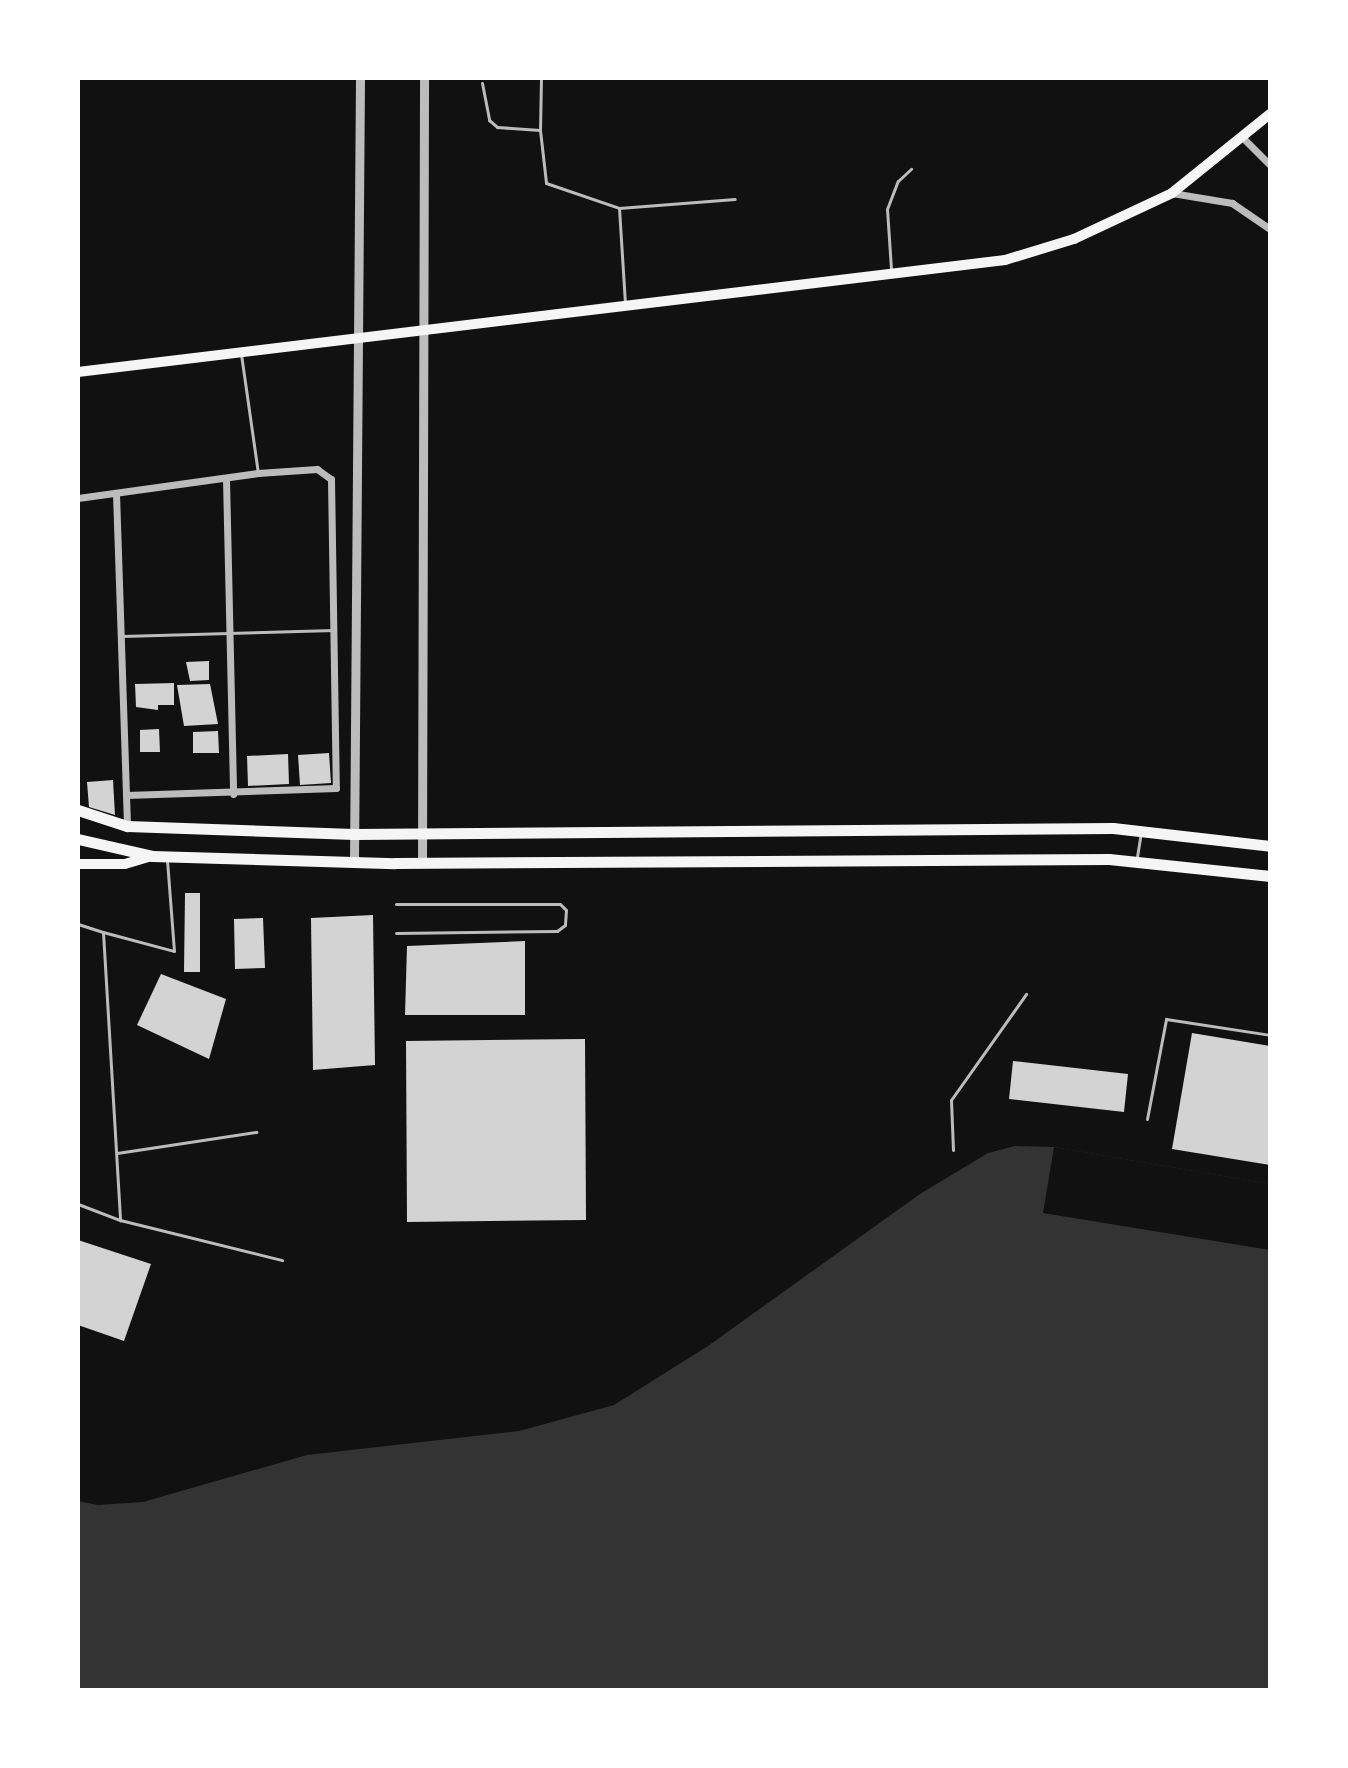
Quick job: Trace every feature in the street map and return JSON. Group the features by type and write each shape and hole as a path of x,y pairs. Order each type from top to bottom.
{"main road":[{"path":"78,372 892,277 1005,260 1074,239 1172,193 1270,114"},
{"path":"78,810 127,826 354,834 1141,830 1270,846"},
{"path":"78,839 152,856"},
{"path":"78,864 125,864 167,853 422,862 1137,861 1270,876"}],"street":[{"path":"354,861 360,78"},
{"path":"422,862 424,78"},
{"path":"1242,137 1270,165"},
{"path":"1172,193 1232,203 1270,229"},
{"path":"78,498 258,473 317,469 331,479 336,788 233,794 126,795"},
{"path":"226,479 233,794"},
{"path":"116,493 127,826"}],"lane":[{"path":"541,78 540,130 546,183 619,208 735,199"},
{"path":"482,83 489,120 497,127 540,130"},
{"path":"892,277 887,209 898,181 911,169"},
{"path":"619,208 625,308"},
{"path":"240,353 258,473"},
{"path":"122,636 334,630"},
{"path":"1137,861 1141,830"},
{"path":"78,924 174,951 167,853"},
{"path":"396,904 560,904 566,910 565,925 557,931 396,933"},
{"path":"103,932 120,1220"},
{"path":"953,1150 951,1100 1026,994"},
{"path":"1147,1119 1166,1019 1270,1035"},
{"path":"117,1153 256,1132"},
{"path":"78,1204 120,1220 282,1260"}],"shaded area":[{"path":"1015,1146 1054,1147 1270,1184 1270,1690 78,1690 78,1501 98,1505 143,1502 307,1455 519,1431 614,1405 708,1346 920,1194 988,1153"}],"pier":[{"path":"1054,1147 1270,1184 1270,1250 1043,1213"}],"building":[{"path":"209,661 209,680 190,681 186,662"},
{"path":"174,683 174,705 158,705 158,710 136,707 135,684"},
{"path":"210,684 218,724 184,726 177,685"},
{"path":"159,729 160,752 140,752 140,730"},
{"path":"218,731 219,753 193,753 193,732"},
{"path":"329,753 331,783 300,785 298,755"},
{"path":"288,754 289,784 248,786 247,756"},
{"path":"113,780 115,815 89,807 87,782"},
{"path":"185,893 200,893 200,972 184,972"},
{"path":"373,915 375,1065 313,1070 311,918"},
{"path":"263,918 265,968 235,969 234,919"},
{"path":"525,941 525,1015 405,1015 407,946"},
{"path":"161,974 226,999 209,1059 137,1025"},
{"path":"1192,1033 1270,1046 1270,1165 1172,1149"},
{"path":"585,1039 586,1220 407,1222 406,1041"},
{"path":"1013,1061 1128,1074 1124,1112 1009,1099"},
{"path":"78,1240 151,1264 124,1341 78,1325"}]}
